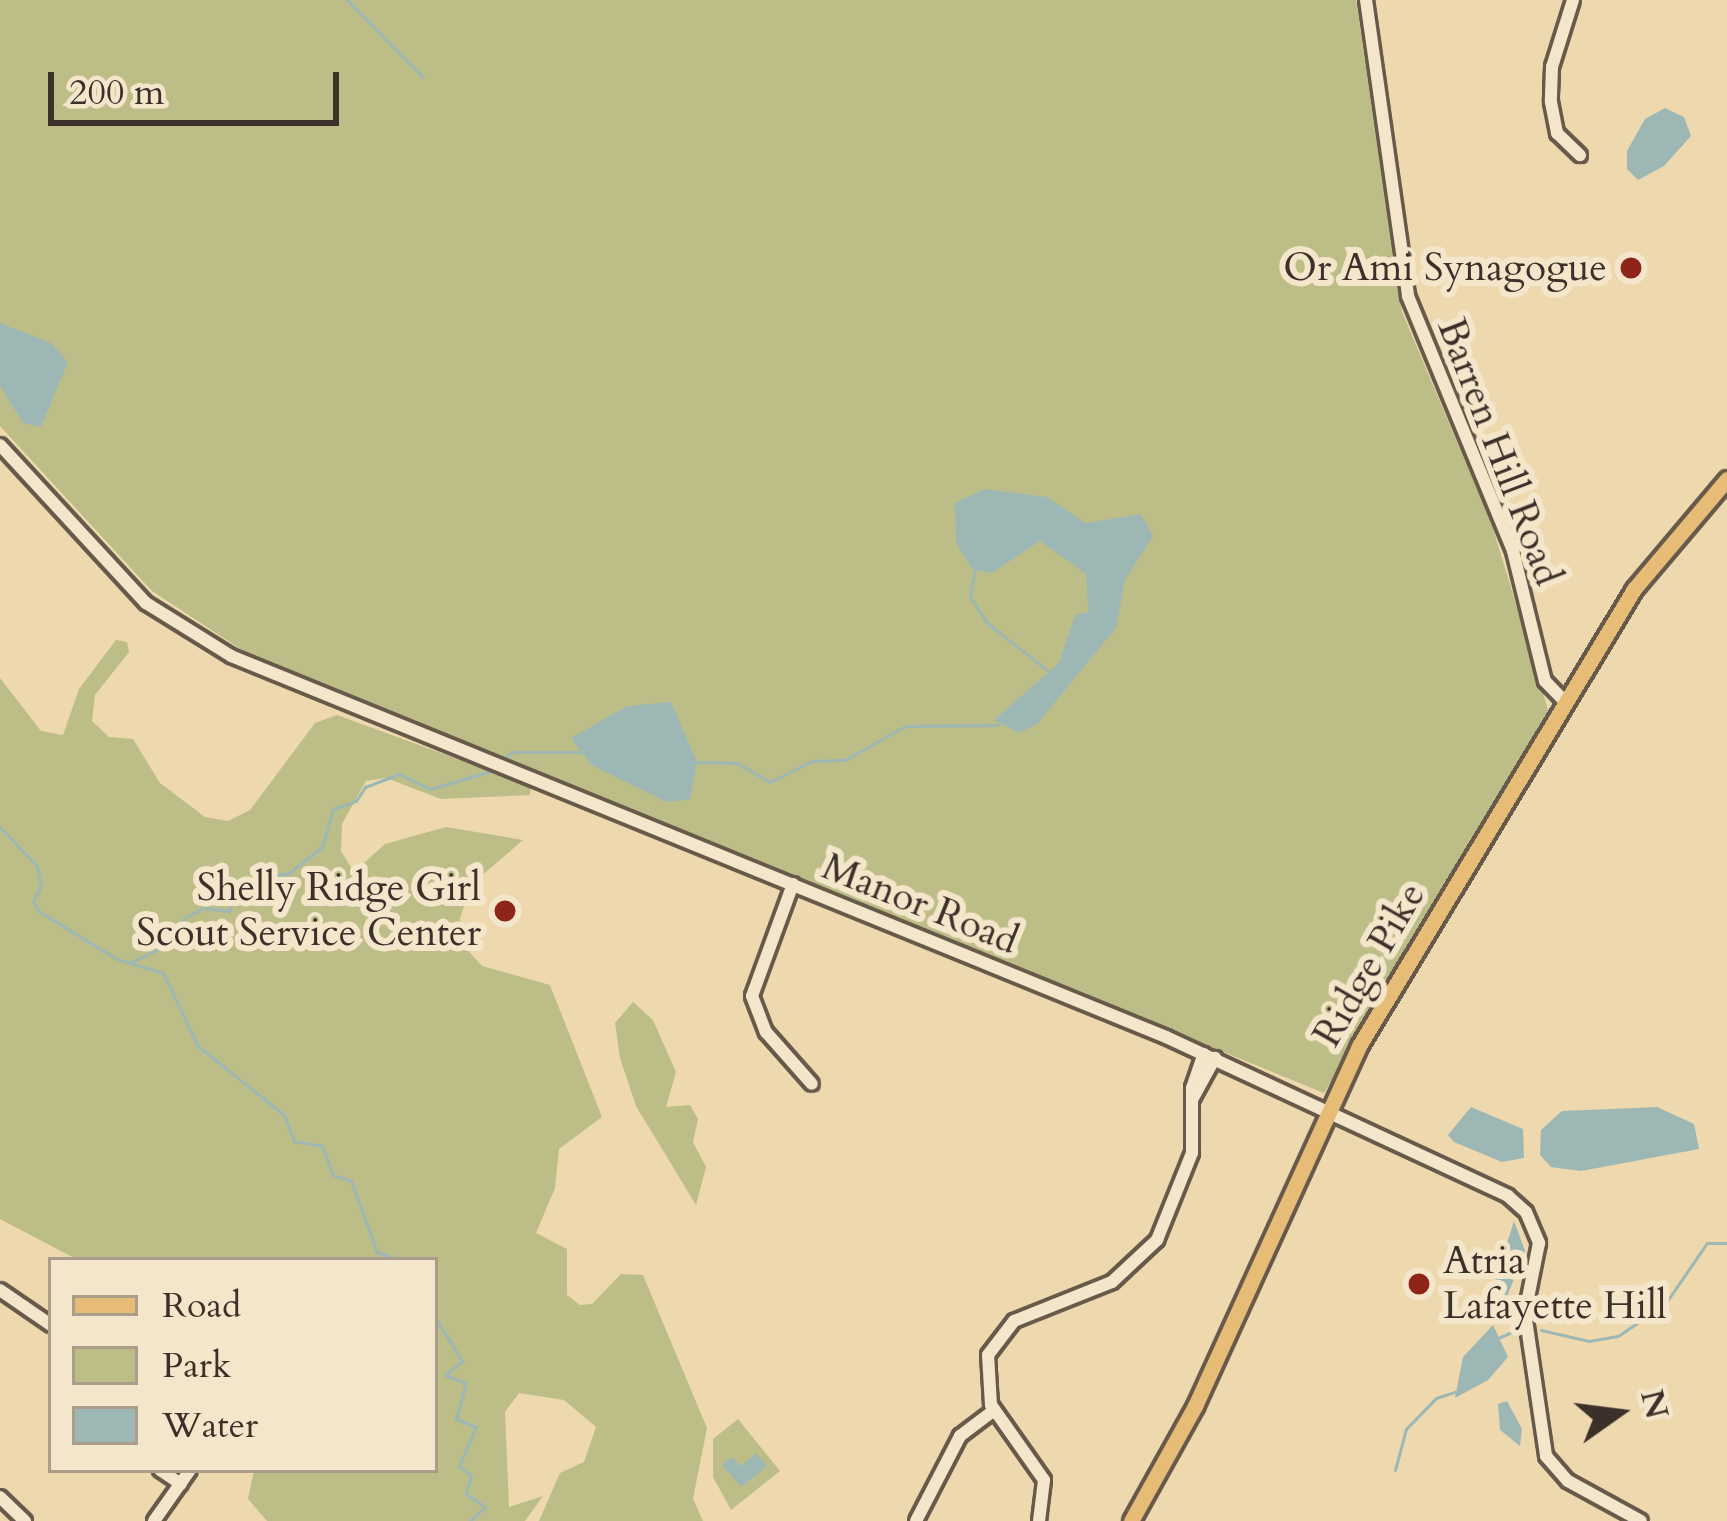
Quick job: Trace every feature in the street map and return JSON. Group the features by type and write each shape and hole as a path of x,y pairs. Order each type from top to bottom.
{"main road":[{"name":"Ridge Pike","path":"1132,1521 1195,1406 1329,1108 1655,557 1727,478"}],"street":[{"name":"Barren Hill Road","path":"1366,0 1408,296 1507,535 1545,681 1566,703"},
{"path":"1573,0 1552,67 1551,102 1557,133 1580,155"},
{"name":"Manor Road","path":"0,446 130,589 214,647 1209,1056 1465,1172 1526,1212 1539,1243 1525,1313 1543,1448 1561,1476 1641,1521"},
{"path":"793,884 752,996 766,1032 812,1084"},
{"path":"1039,1521 1046,1498 1041,1471 993,1411 985,1373 1001,1333 1043,1305 1112,1282 1157,1240 1192,1153 1193,1099 1209,1056"},
{"path":"0,1290 48,1323"},
{"path":"916,1521 960,1436 993,1411"},
{"path":"164,1473 181,1484"},
{"path":"154,1521 188,1473"},
{"path":"0,1497 25,1521"}],"green space":[{"path":"0,0 1356,0 1402,312 1491,522 1550,716 1324,1093 248,654 152,591 0,426"},
{"path":"116,640 127,642 129,652 95,695 92,721 109,737 133,739 160,783 205,817 228,821 250,810 315,723 337,715 531,786 530,795 441,799 386,778 366,781 342,824 341,851 354,872 385,844 446,827 523,840 472,884 460,918 463,945 482,966 550,985 602,1117 559,1149 555,1188 536,1233 567,1249 567,1295 580,1305 592,1304 621,1274 643,1275 707,1428 693,1499 703,1521 539,1521 560,1473 584,1462 596,1427 564,1400 519,1393 505,1412 509,1507 543,1496 525,1521 267,1521 248,1499 253,1473 438,1473 438,1257 72,1257 0,1219 0,678 41,731 63,735 79,689"},
{"path":"633,1002 653,1020 676,1072 666,1107 690,1105 698,1119 693,1142 706,1167 696,1205 636,1106 620,1058 615,1023"},
{"path":"738,1419 780,1471 731,1510 713,1477 713,1439"}],"water":[{"path":"1665,108 1684,117 1691,136 1664,166 1638,180 1627,169 1627,151 1645,119"},
{"path":"0,323 51,343 68,362 41,427 23,423 0,386"},
{"path":"984,489 1047,497 1085,523 1141,514 1153,536 1125,580 1116,628 1037,724 1019,733 994,720 1059,663 1075,615 1088,612 1086,574 1040,541 992,573 972,569 956,542 955,503"},
{"path":"671,702 697,762 690,799 667,802 591,765 571,738 627,706"},
{"path":"1471,1107 1523,1129 1524,1158 1502,1162 1454,1142 1448,1135"},
{"path":"1657,1107 1694,1124 1699,1149 1581,1171 1551,1167 1540,1155 1541,1130 1562,1111"},
{"path":"1514,1221 1525,1251 1503,1307 1491,1294"},
{"path":"1493,1325 1508,1357 1488,1380 1455,1398 1463,1357"},
{"path":"1507,1401 1522,1429 1520,1446 1500,1430 1498,1404"},
{"path":"756,1453 767,1466 741,1487 722,1465 732,1457 741,1466"}],"waterway":[{"path":"347,0 423,77"},
{"path":"975,570 970,596 987,623 1047,670"},
{"path":"697,762 737,763 770,782 812,761 845,760 905,726 998,725"},
{"path":"499,761 513,752 580,752"},
{"path":"131,962 174,942 184,918 204,908 229,911 237,882 289,873 322,847 333,809 356,801 365,787 399,774 430,789 494,770"},
{"path":"0,827 37,866 41,886 33,901 40,912 117,959 163,973 198,1046 284,1115 294,1141 322,1146 333,1175 351,1181 377,1252 391,1257"},
{"path":"1541,1330 1589,1341 1618,1336 1665,1304 1707,1243 1727,1243"},
{"path":"438,1322 462,1361 445,1375 466,1383 456,1419 476,1427 459,1466 471,1475 466,1494 485,1507 470,1521"},
{"path":"1498,1338 1510,1333"},
{"path":"1395,1470 1406,1429 1436,1398 1455,1392"}],"place":[{"name":"Or Ami Synagogue","path":"1631,268"},
{"name":"Shelly Ridge Girl Scout Service Center","path":"505,911"},
{"name":"Atria Lafayette Hill","path":"1419,1284"}]}
